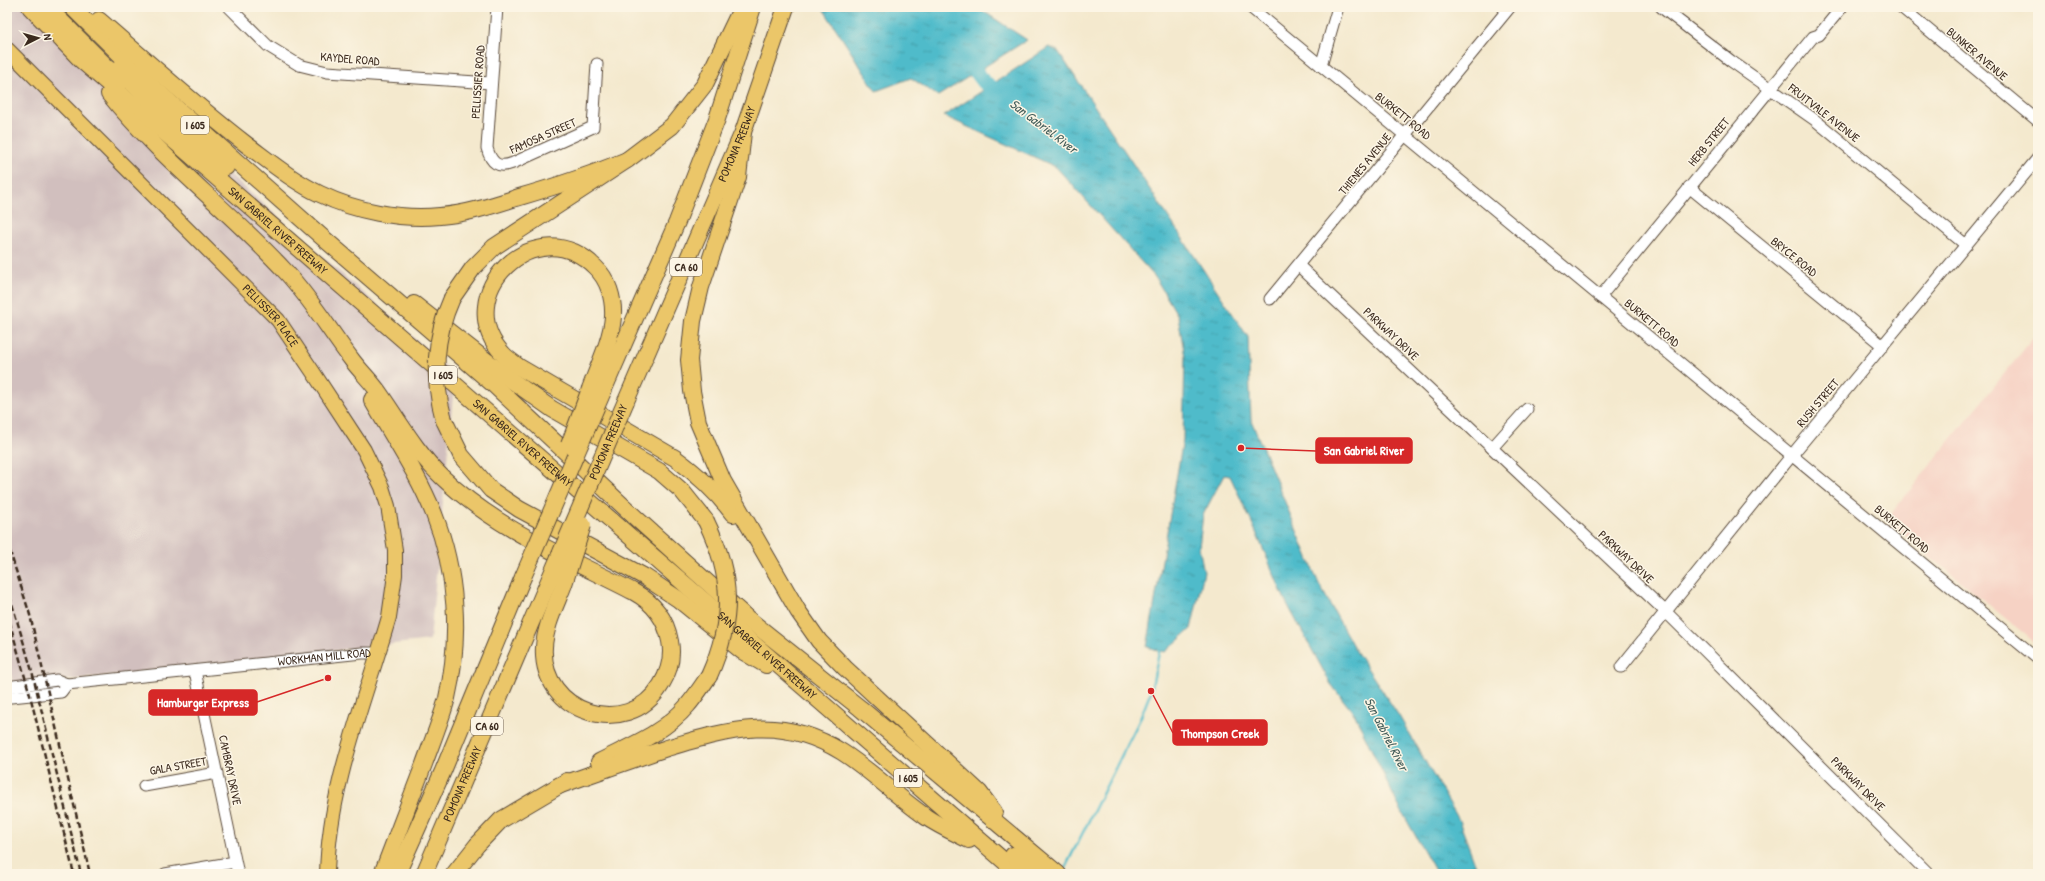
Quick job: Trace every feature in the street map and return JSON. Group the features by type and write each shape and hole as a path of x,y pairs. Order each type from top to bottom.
{"highway":[{"name":"SAN GABRIEL RIVER FREEWAY","path":"30,7 81,60 996,855 1018,859 1058,874"},
{"path":"47,7 118,79 427,352 1018,859 1042,874"},
{"path":"55,7 160,110 494,398 516,407"},
{"name":"SAN GABRIEL RIVER FREEWAY","path":"72,7 155,89 516,407 747,618 860,708 1008,832 1018,859"},
{"path":"80,7 91,13 224,127 279,169 319,193 349,205 402,216 439,216 462,213 584,178 627,160"},
{"path":"742,7 702,87 672,126 627,160 494,247 473,268 452,298 441,327 436,351 437,386 444,420 461,455 491,490 519,509 644,576 678,599 742,651 805,689"},
{"name":"POMONA FREEWAY","path":"397,874 443,771 523,577 597,389 677,222 719,116 753,7"},
{"name":"POMONA FREEWAY","path":"424,874 557,581 608,443 745,127 786,8"},
{"path":"81,60 132,123 286,271 315,306 352,361 434,513 443,540 454,599 455,648 446,698 382,874"},
{"path":"745,127 738,178 701,286 693,321 689,360 692,391 698,422 710,454 772,568 819,642 979,792 1008,832"},
{"path":"322,237 416,304 512,380 552,409 665,476 682,491 706,521 722,560 728,596 725,630 709,676 687,706 653,735 586,770 501,820 476,845 454,874"},
{"path":"597,389 613,317 612,300 608,285 600,272 588,260 575,252 552,247 527,251 512,260 501,270 492,284 487,299 486,315 489,330 503,354 526,371 642,437 698,475 726,505 772,568"},
{"path":"352,361 379,393 417,450 441,476 466,498 514,531 634,592 656,608 669,633 672,649 670,665 665,679 656,694 642,705 630,711 598,715 583,711 571,704 558,692 550,679 544,662 544,646 557,581"},
{"path":"860,708 876,731 1034,874"},
{"path":"558,786 625,762 731,730 780,729 803,734 842,752 927,818 996,855"}],"main road":[{"name":"PELLISSIER PLACE","path":"7,49 278,320 364,450 382,487 388,506 395,550 393,597 378,653"},
{"name":"WORKMAN MILL ROAD","path":"327,874 327,857 337,794 347,753 378,653"}],"street":[{"name":"KAYDEL ROAD","path":"229,7 268,46 298,65 327,72 491,83"},
{"name":"PELLISSIER ROAD","path":"490,158 487,148 497,7"},
{"name":"BURKETT ROAD","path":"1250,7 1406,134 1600,297 2038,659"},
{"path":"1321,66 1338,7"},
{"name":"THIENES AVENUE","path":"1270,299 1299,266 1510,7"},
{"name":"FRUITVALE AVENUE","path":"1661,7 1731,61 1815,120 1966,245"},
{"name":"HERB STREET","path":"1600,297 1770,88 1813,37 1819,35 1842,7"},
{"name":"BUNKER AVENUE","path":"1901,7 2038,121"},
{"name":"FAMOSA STREET","path":"490,158 499,165 505,166 593,127 597,64"},
{"name":"RUSH STREET","path":"1621,667 1792,455 2038,158"},
{"name":"BRYCE ROAD","path":"1689,188 1882,346"},
{"name":"PARKWAY DRIVE","path":"1299,266 1666,612 1929,874"},
{"path":"1492,448 1527,409"},
{"name":"WORKMAN MILL ROAD","path":"7,687 57,680 67,684 362,653 378,653"},
{"name":"CAMBRAY DRIVE","path":"195,671 238,874"},
{"name":"WORKMAN MILL ROAD","path":"7,695 11,697 60,692 67,684"},
{"name":"GALA STREET","path":"144,786 217,773"},
{"path":"165,874 235,862"}],"shaded area":[{"path":"7,7 54,7 144,98 455,374 430,640 13,686 11,675 7,675"},
{"path":"2038,332 2038,645 1886,520"}],"water":[{"path":"822,7 977,7 1027,40 938,96 911,78 876,91"},
{"path":"1049,47 1058,51 1248,337 1251,420 1319,584 1354,648 1399,716 1458,818 1479,874 1437,874 1397,803 1355,715 1330,683 1285,600 1230,476 1224,475 1203,515 1199,547 1204,572 1191,629 1165,652 1147,647 1183,440 1185,357 1178,316 1155,277 1056,167 944,116"}],"waterway":[{"name":"San Gabriel River","path":"964,55 984,82 1006,97"},
{"path":"1063,872 1140,719 1151,691 1160,648"}],"railway":[{"path":"7,542 30,615 90,874"},
{"path":"7,587 32,671 81,874"},
{"path":"7,613 30,695 74,874"}],"place":[{"name":"San Gabriel River","path":"1241,448"},
{"name":"Hamburger Express","path":"328,678"},
{"name":"Thompson Creek","path":"1151,691"}]}
